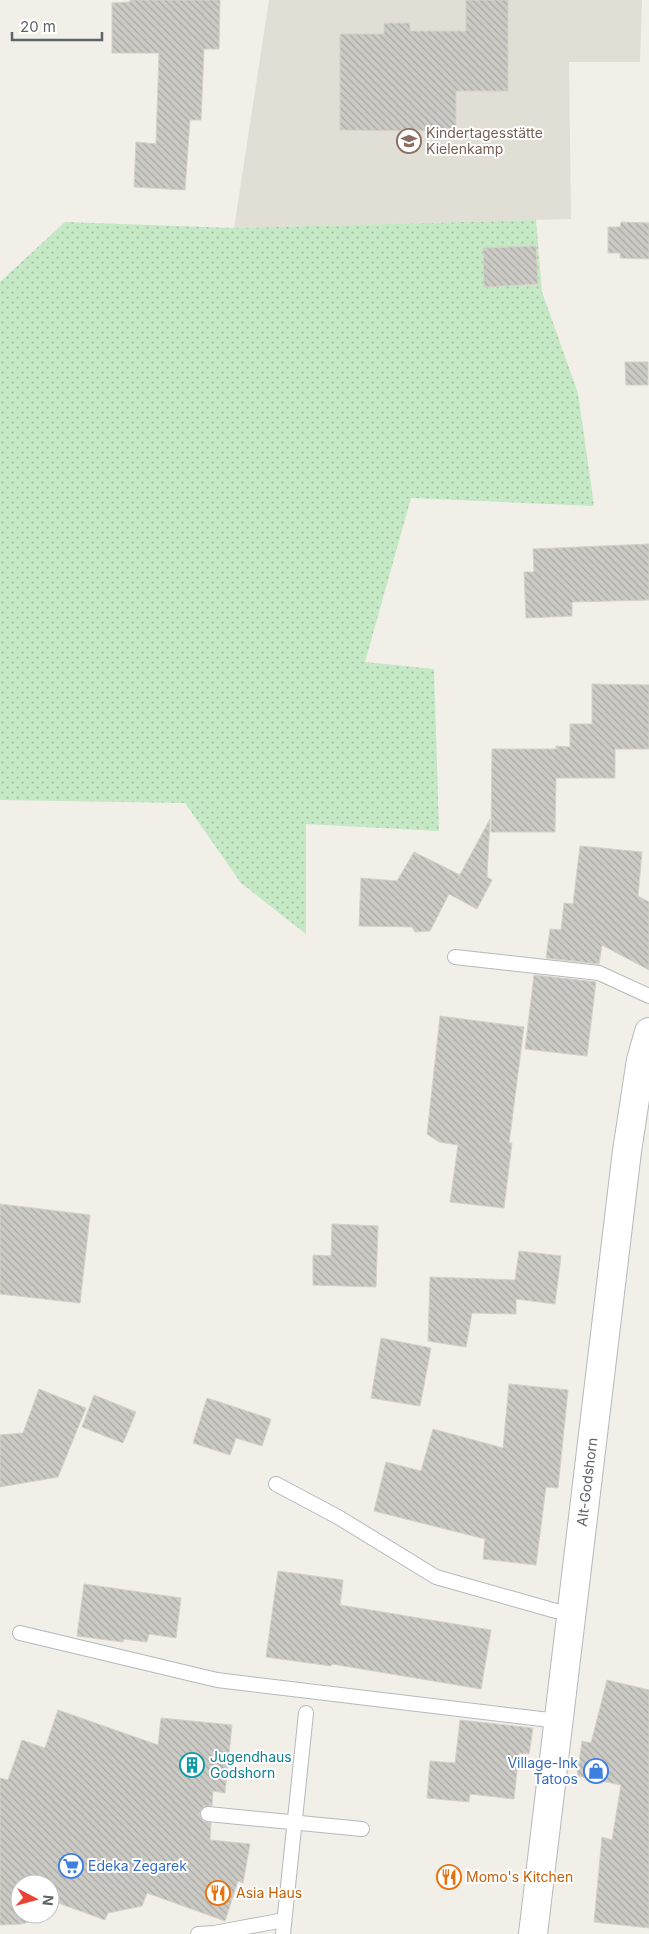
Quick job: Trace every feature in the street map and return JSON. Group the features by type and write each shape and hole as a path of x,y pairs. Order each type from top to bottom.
{"street":[{"name":"Alt-Godshorn","path":"533,1934 627,1152 649,1032"}],"lane":[{"path":"455,957 599,974 649,996"},
{"path":"276,1484 338,1517 436,1577 556,1611 572,1612"},
{"path":"20,1633 217,1680 558,1722"},
{"path":"198,1934 283,1927 306,1713"},
{"path":"208,1814 294,1821 362,1830"}],"shaded area":[{"name":"Kindertagesstätte Kielenkamp","path":"269,0 642,0 640,62 569,62 571,219 234,228"}],"green space":[{"path":"536,220 542,292 578,393 594,506 411,498 365,662 434,669 439,831 306,824 306,934 241,883 185,803 0,800 0,282 65,222 234,228"}],"building":[{"path":"130,0 220,0 219,49 204,49 201,120 190,120 185,190 134,187 136,142 156,144 159,53 112,53 112,3 130,2"},
{"path":"466,0 508,0 508,91 456,91 456,131 340,130 340,34 384,34 384,23 410,23 410,31 466,31"},
{"path":"621,222 649,223 649,259 620,258 620,253 608,253 608,227 620,227"},
{"path":"536,246 538,284 484,287 483,248"},
{"path":"625,362 648,362 648,385 626,385"},
{"path":"649,544 649,600 572,602 572,616 526,618 524,572 534,572 533,549"},
{"path":"592,684 649,685 649,749 615,749 615,778 556,778 555,832 491,832 492,749 556,749 556,746 570,747 570,724 592,724"},
{"path":"490,819 487,877 492,880 477,909 449,894 430,931 415,932 412,927 359,926 361,878 397,881 414,852 460,875"},
{"path":"580,846 642,852 638,896 649,902 649,970 602,945 599,964 546,958 550,929 561,930 564,903 573,904"},
{"path":"534,975 596,982 587,1056 525,1049"},
{"path":"440,1016 524,1027 509,1143 512,1143 504,1208 450,1202 458,1145 439,1142 427,1134"},
{"path":"0,1204 90,1215 80,1303 0,1294"},
{"path":"332,1224 378,1226 376,1287 313,1285 313,1255 331,1256"},
{"path":"519,1251 561,1256 555,1304 516,1299 516,1314 472,1313 466,1347 428,1341 430,1277 515,1280"},
{"path":"381,1338 431,1348 420,1406 371,1398"},
{"path":"509,1384 568,1390 558,1488 546,1487 536,1565 483,1559 485,1539 374,1511 386,1462 421,1471 433,1429 503,1448"},
{"path":"39,1389 86,1408 58,1477 0,1487 0,1435 23,1433"},
{"path":"94,1395 136,1412 123,1443 82,1427"},
{"path":"207,1398 271,1419 262,1446 236,1438 230,1455 193,1443"},
{"path":"278,1571 343,1580 340,1605 491,1630 481,1689 332,1664 331,1666 266,1657"},
{"path":"84,1584 181,1598 176,1638 149,1634 147,1642 124,1639 123,1642 77,1636"},
{"path":"607,1680 649,1690 649,1928 594,1922 602,1837 612,1840 621,1785 577,1776 582,1741 591,1743"},
{"path":"58,1710 158,1745 161,1718 232,1725 225,1793 213,1791 212,1806 204,1806 199,1814 203,1821 211,1823 210,1840 250,1844 243,1883 238,1881 225,1921 147,1893 142,1906 108,1913 105,1920 60,1904 60,1874 10,1874 10,1924 21,1924 0,1925 0,1778 8,1780 22,1740 45,1748"},
{"path":"460,1720 533,1728 529,1754 519,1753 514,1799 470,1794 469,1802 427,1798 430,1761 455,1763"}],"place":[{"name":"Kindertagesstätte Kielenkamp","path":"409,141"},
{"name":"Jugendhaus Godshorn","path":"192,1765"},
{"name":"Village-Ink Tatoos","path":"596,1771"},
{"name":"Edeka Zegarek","path":"71,1866"},
{"name":"Momo's Kitchen","path":"449,1877"},
{"name":"Asia Haus","path":"218,1893"}]}
